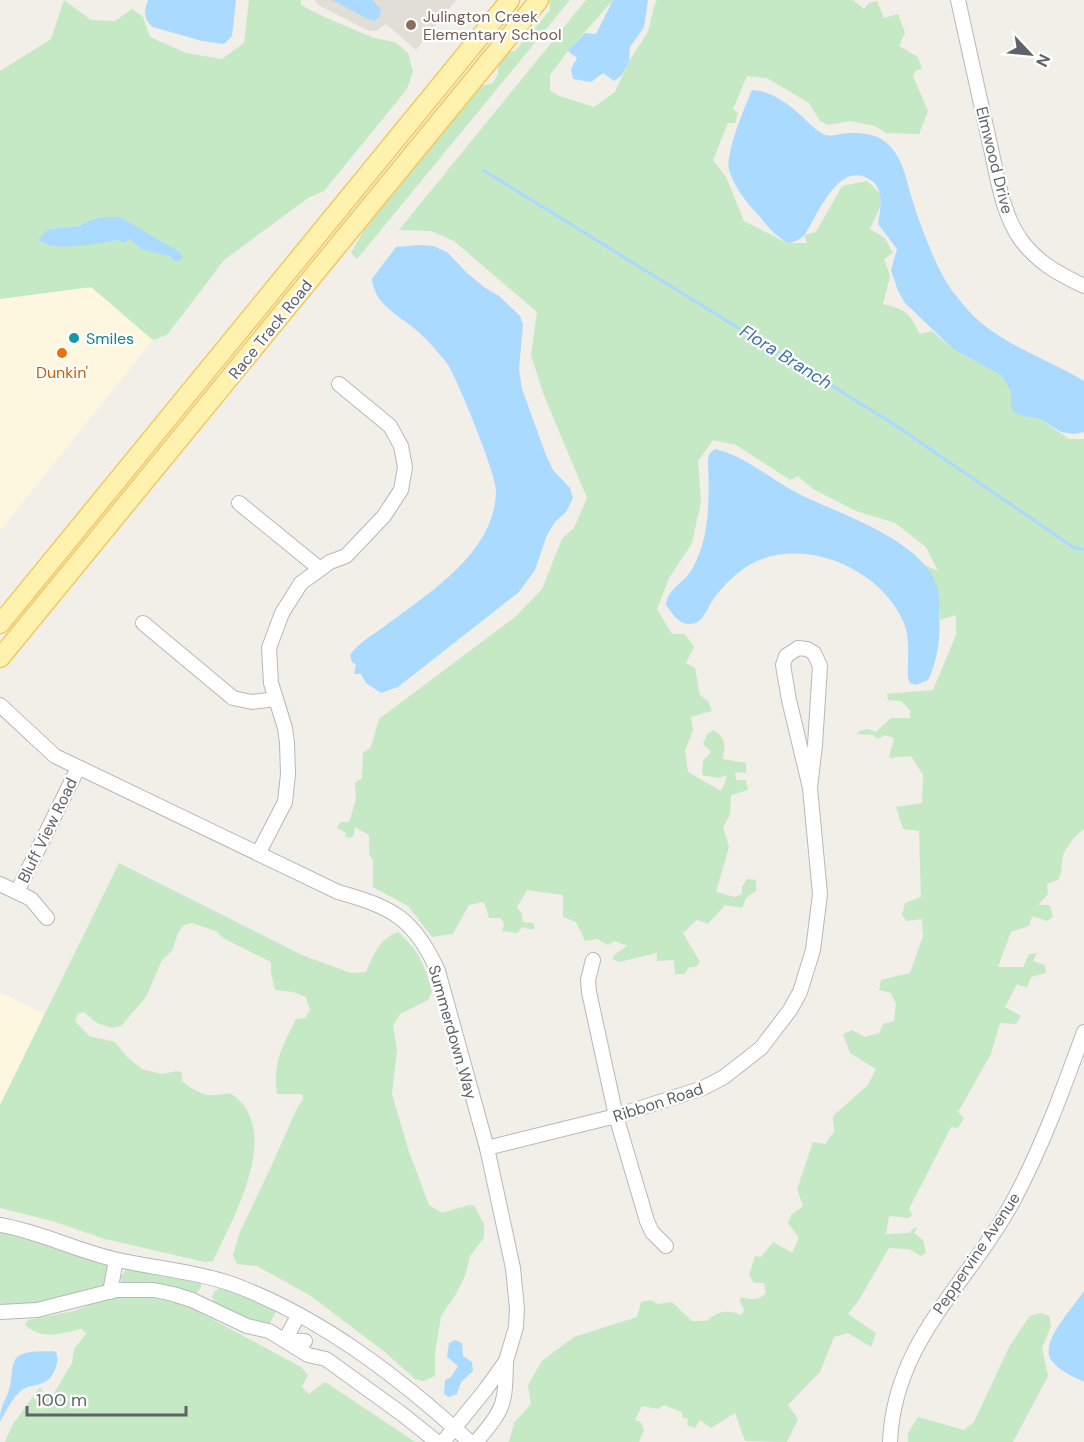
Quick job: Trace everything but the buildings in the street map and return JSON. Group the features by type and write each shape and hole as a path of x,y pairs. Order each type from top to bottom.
{"main road":[{"name":"Race Track Road","path":"0,624 510,0"},
{"name":"Race Track Road","path":"0,658 539,0"},
{"path":"145,447 162,460"}],"street":[{"name":"Elmwood Drive","path":"957,0 995,166 1011,223 1022,241 1043,263 1084,286"},
{"path":"258,854 285,802 288,774 287,743 272,683 269,648 282,613 301,583 320,569 346,556 384,516 401,490 405,467 401,446 390,426 339,384"},
{"path":"239,503 320,569"},
{"path":"142,623 233,698 252,702 276,699"},
{"name":"Ribbon Road","path":"487,1148 616,1116 684,1095 724,1077 761,1048 790,1010 804,981 813,950 820,894 810,788 783,665 786,656 798,648 807,648 814,653 820,666 816,745 810,788"},
{"name":"Summerdown Way","path":"1,706 55,756 338,892 382,906 417,933 428,948 438,971 487,1148 516,1285 516,1327 506,1361 443,1442"},
{"name":"Bluff View Road","path":"17,892 78,768"},
{"path":"0,884 31,899 47,918"},
{"path":"593,960 588,980 589,992 616,1116 647,1221 652,1232 666,1246"},
{"name":"Peppervine Avenue","path":"890,1442 894,1411 909,1360 923,1334 1010,1206 1028,1172 1079,1059 1084,1032"},
{"path":"0,1225 41,1234 117,1260 195,1274 255,1294 361,1353 385,1370 470,1442"},
{"path":"110,1292 117,1260"},
{"path":"0,1312 38,1310 110,1292 134,1289 154,1290 192,1300 247,1326 269,1330 308,1355 326,1359"},
{"path":"285,1340 298,1316"},
{"path":"285,1340 309,1344 437,1442"},
{"path":"476,1442 502,1407 505,1397 506,1361"}],"shaded area":[{"name":"Julington Creek Elementary School","path":"314,0 456,0 416,50 386,24 376,31 367,30 320,6"},
{"path":"91,287 153,340 0,531 0,299"},
{"path":"0,993 45,1014 0,1105"}],"green space":[{"path":"64,0 91,20 115,21 132,9 143,17 150,37 186,53 222,59 244,43 249,0 301,0 301,5 322,16 374,38 395,42 408,53 413,71 407,89 324,191 308,198 224,260 167,335 153,340 91,287 0,299 0,71 51,39","holes":["80,226 141,230 166,245 175,261 170,256 142,250 130,239 60,246 41,243 48,229"]},
{"path":"549,0 570,0 357,259 351,253 377,208 478,87 493,83 498,74 498,62 506,53 515,51 550,10"},
{"path":"586,0 613,0 550,75 550,90 559,96 594,107 615,92 629,61 648,32 657,0 853,0 864,9 869,3 877,1 884,18 898,14 905,33 899,46 918,57 922,69 916,70 913,76 928,111 919,134 886,133 875,126 850,121 828,125 820,121 809,103 767,78 747,76 733,109 738,113 735,123 728,123 713,160 726,177 744,221 790,243 807,243 804,235 816,232 842,186 867,181 880,193 881,205 870,229 885,238 893,253 884,259 890,276 883,304 907,313 920,334 932,331 953,349 1002,376 1011,392 1012,400 1023,416 1040,419 1069,439 1084,439 1084,829 1066,849 1058,880 1047,884 1048,894 1038,905 1050,905 1053,917 1047,921 1032,916 1029,926 1011,932 998,967 1023,967 1029,954 1037,953 1033,961 1045,965 1046,973 1031,977 1027,988 1017,984 1005,1007 1021,1016 1016,1024 1000,1023 991,1054 958,1112 964,1118 958,1128 951,1127 909,1209 912,1214 909,1218 889,1216 886,1234 908,1233 916,1227 914,1233 923,1240 926,1253 921,1256 909,1249 889,1248 859,1300 848,1314 876,1333 871,1347 848,1333 834,1337 820,1372 788,1405 798,1419 787,1442 745,1441 735,1413 711,1428 700,1420 695,1428 687,1425 688,1419 682,1417 682,1412 664,1405 658,1409 642,1406 635,1420 641,1422 644,1430 639,1442 509,1442 514,1423 531,1404 528,1385 542,1361 574,1337 637,1317 641,1302 651,1300 658,1304 672,1302 692,1321 707,1321 723,1312 741,1315 744,1310 740,1301 741,1297 754,1299 766,1293 764,1283 754,1283 749,1275 755,1256 761,1257 773,1242 792,1253 799,1238 788,1223 791,1215 803,1206 797,1189 813,1142 825,1144 834,1132 833,1116 868,1085 876,1069 850,1053 843,1034 852,1030 865,1037 879,1033 883,1024 894,1021 896,1004 891,993 879,990 881,980 910,973 923,936 922,919 907,921 902,915 905,903 921,897 919,831 903,829 896,807 922,803 923,775 911,756 889,758 894,738 885,735 877,739 873,735 857,734 867,729 876,732 891,718 910,718 910,710 901,701 888,700 887,694 933,690 956,635 956,615 940,620 935,584 922,564 938,571 926,547 895,523 856,511 813,489 798,476 790,480 736,445 713,440 698,461 701,502 692,543 669,578 657,609 672,634 685,634 694,647 686,663 695,668 700,695 708,701 712,711 691,717 693,731 685,750 688,772 721,791 727,775 718,778 702,775 703,761 711,752 703,744 707,734 714,730 724,742 723,759 746,763 746,773 735,772 736,780 746,780 748,790 731,795 730,815 723,827 729,847 716,892 735,897 742,894 742,887 747,879 756,880 756,891 746,898 742,908 725,905 708,924 697,920 683,933 700,962 696,967 690,967 684,974 675,974 674,960 657,961 657,953 619,962 613,959 614,955 627,946 615,941 608,945 597,939 585,941 576,922 563,917 563,895 527,890 517,907 522,914 523,922 533,923 535,927 532,930 522,927 517,933 502,931 504,925 501,918 489,918 484,902 469,905 453,934 432,937 408,906 373,887 373,860 369,854 369,835 355,827 353,837 349,838 345,836 346,833 337,828 340,822 349,822 356,800 355,783 362,778 363,753 371,747 379,719 515,617 542,589 562,539 574,528 587,498 543,393 531,355 537,312 454,241 431,231 399,230"},
{"path":"119,863 302,955 351,973 366,972 382,943 398,932 416,952 424,966 432,991 428,1000 400,1014 393,1026 397,1050 392,1094 409,1152 429,1205 442,1213 469,1205 474,1206 484,1224 484,1238 470,1256 465,1276 441,1316 435,1353 435,1376 423,1381 415,1379 386,1353 311,1296 257,1266 237,1264 233,1255 240,1232 298,1106 303,1100 302,1094 277,1094 276,1072 280,1055 296,1019 305,1018 310,1010 306,997 293,992 275,990 271,962 223,938 216,931 192,923 184,925 178,933 172,951 162,960 146,997 121,1026 112,1028 97,1023 84,1012 78,1014 75,1021 89,1036 115,1042 127,1057 142,1069 162,1074 177,1071 182,1073 182,1081 194,1089 210,1095 230,1093 246,1109 253,1128 254,1150 250,1174 232,1222 213,1261 205,1262 105,1239 52,1221 0,1208 0,1105"},
{"path":"0,1232 33,1237 104,1262 109,1269 105,1286 73,1299 0,1308"},
{"path":"127,1268 197,1280 201,1283 201,1287 196,1294 190,1295 126,1285 120,1278"},
{"path":"219,1288 277,1310 270,1323 254,1323 215,1306 212,1297"},
{"path":"137,1295 186,1305 301,1367 308,1375 302,1387 309,1394 325,1382 415,1442 5,1442 13,1424 40,1387 45,1394 54,1393 72,1363 74,1349 86,1334 82,1329 59,1334 39,1333 25,1325 28,1320 74,1311 105,1299"},
{"path":"1040,1313 1049,1316 1051,1326 1042,1348 1048,1376 1013,1442 908,1442 908,1433 918,1417 964,1430 974,1422 1010,1345 1030,1316"}],"water":[{"path":"148,0 236,0 232,36 224,44 202,41 153,27 145,15"},
{"path":"332,0 372,0 381,9 380,16 375,21 370,20"},
{"path":"613,0 648,0 644,27 630,47 629,61 622,75 614,81 603,73 591,82 573,79 571,69 577,58 568,51 585,33 596,34"},
{"path":"752,90 767,93 781,100 823,134 830,136 851,133 867,134 881,139 894,151 903,167 925,237 948,285 970,312 989,329 1084,381 1084,432 1073,434 1061,432 1040,419 1014,412 1011,406 1011,392 1002,376 953,349 905,303 891,270 897,249 878,224 880,195 872,181 860,176 849,176 840,182 831,191 805,234 798,240 790,243 773,232 741,194 729,170 733,142"},
{"path":"104,217 120,217 181,253 183,257 180,261 175,261 169,256 142,250 130,239 123,243 119,240 65,247 45,244 39,240 48,229 80,226"},
{"path":"433,246 447,252 466,272 499,296 520,316 523,325 519,369 522,389 553,470 570,488 573,498 566,512 555,522 547,535 535,570 519,592 398,687 381,693 366,683 361,674 354,674 356,665 352,662 350,655 362,642 440,584 473,551 485,533 493,512 496,490 490,465 475,425 446,362 419,333 382,302 374,288 372,279 396,247"},
{"path":"715,449 737,457 799,494 879,531 900,543 917,557 931,573 939,597 939,641 934,666 928,680 916,685 910,683 904,623 893,604 878,587 860,573 839,562 817,556 794,553 772,556 751,564 722,589 699,621 686,624 676,618 666,605 667,599 692,569 703,543 708,516 708,459 710,453"},
{"path":"1084,1291 1084,1382 1059,1368 1052,1361 1049,1353 1053,1335"},
{"path":"455,1340 462,1343 463,1356 472,1362 473,1371 461,1382 457,1394 449,1397 444,1394 445,1380 451,1377 458,1366 447,1357 449,1343"},
{"path":"56,1352 57,1360 51,1377 45,1382 24,1388 18,1393 0,1422 1,1411 11,1383 14,1362 25,1353"}],"waterway":[{"name":"Flora Branch","path":"483,170 892,423 1073,547 1084,550"}],"place":[{"name":"Julington Creek Elementary School","path":"411,25"},
{"name":"Smiles","path":"74,338"},
{"name":"Dunkin'","path":"62,353"}]}
